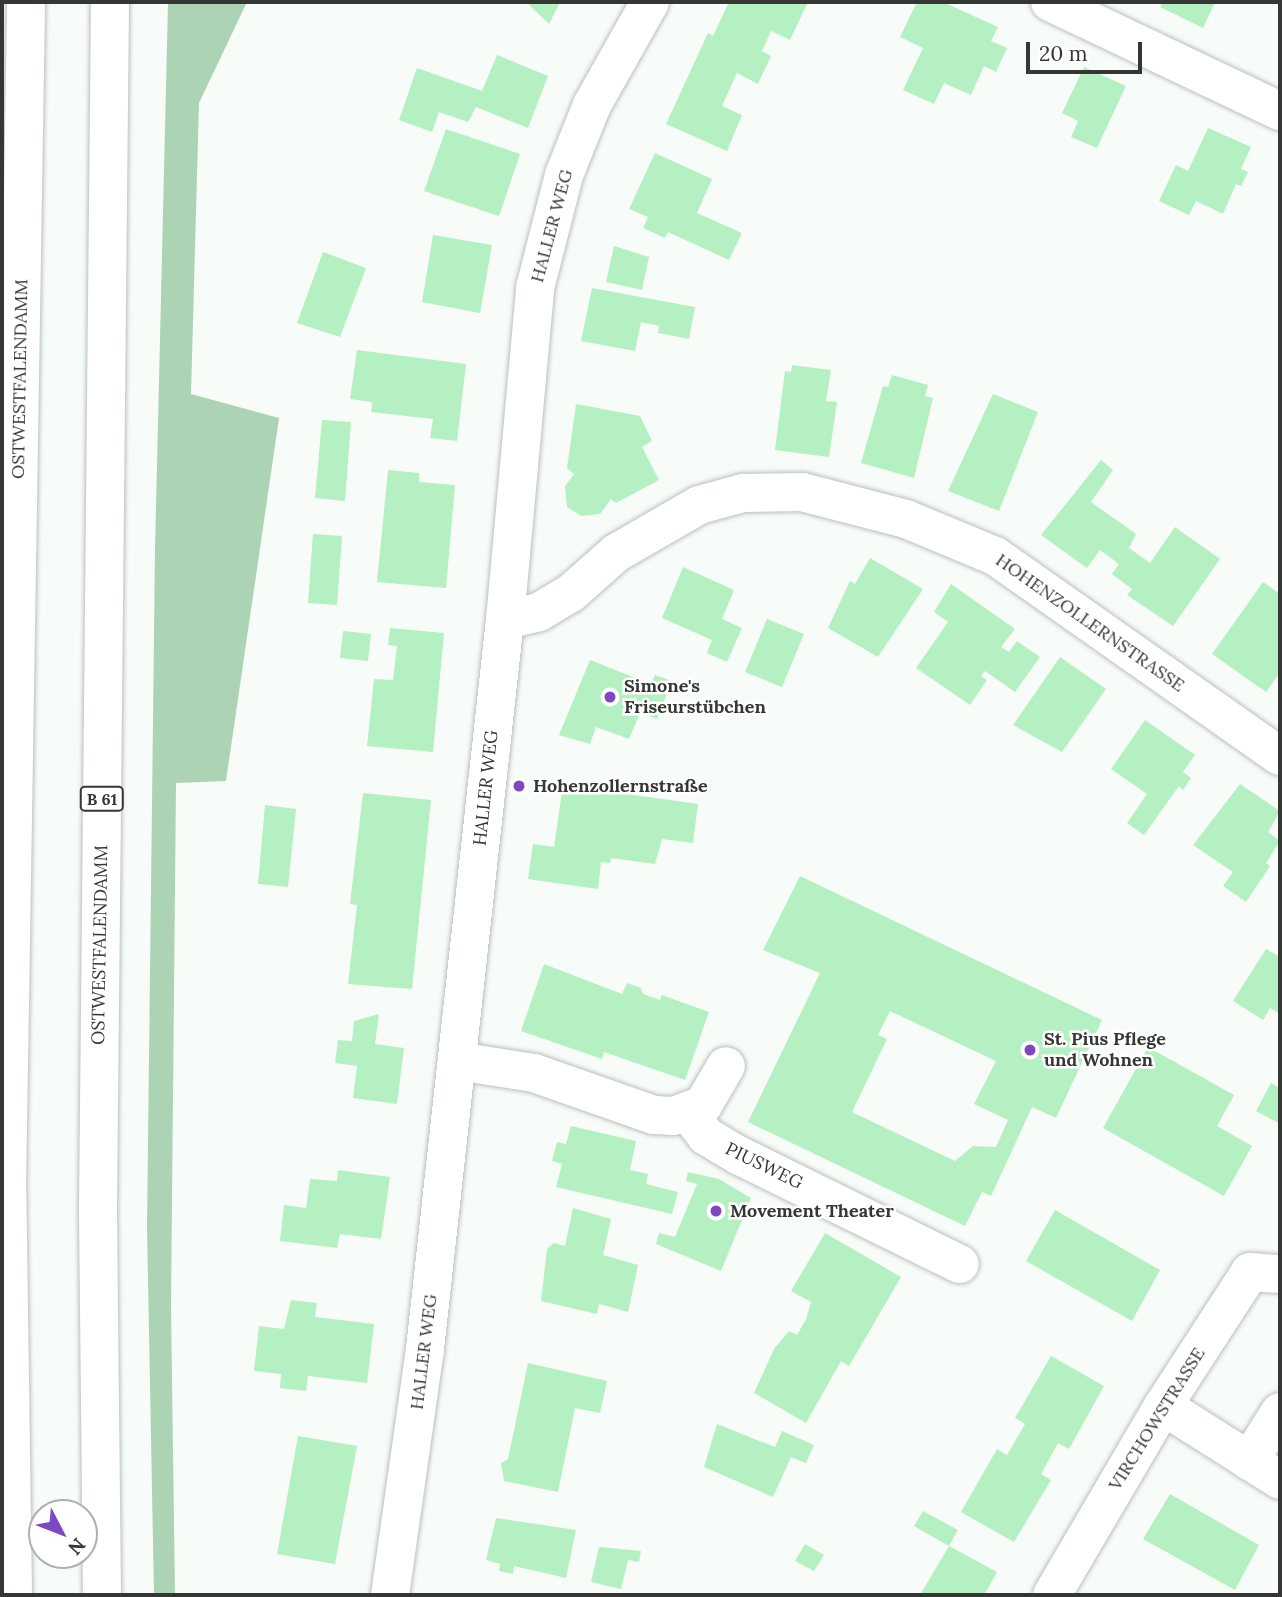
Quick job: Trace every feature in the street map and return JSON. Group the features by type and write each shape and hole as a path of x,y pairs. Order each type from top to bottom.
{"main road":[{"name":"OSTWESTFALENDAMM","path":"13,1595 7,1190 26,2"},
{"name":"OSTWESTFALENDAMM","path":"102,1595 98,1194 110,2"},
{"name":"HALLER WEG","path":"390,1595 408,1488 457,1061 505,620 526,354 548,234 564,175 592,105 650,2"},
{"path":"1050,2 1280,111"},
{"name":"HOHENZOLLERNSTRASSE","path":"505,620 538,612 571,593 616,553 699,505 743,494 802,492 906,519 995,556 1280,756"},
{"path":"457,1061 534,1073 654,1115 688,1114 715,1091 726,1066"},
{"name":"PIUSWEG","path":"688,1114 706,1136 738,1155 960,1264"},
{"name":"VIRCHOWSTRASSE","path":"1052,1595 1163,1406 1250,1272 1280,1274"},
{"path":"1163,1406 1265,1470 1280,1412"}],"green space":[{"path":"168,2 247,2 199,103 191,394 279,418 226,781 176,783 171,1306 175,1595 154,1595 147,1227 155,549"}],"building":[{"path":"526,2 560,2 549,24"},
{"path":"729,2 808,2 790,40 771,31 762,51 771,56 758,84 737,73 722,106 742,115 727,151 666,124 708,33 713,36"},
{"path":"917,2 943,2 998,27 991,41 1007,48 996,72 984,66 971,95 944,83 934,104 903,90 923,48 900,37"},
{"path":"1163,2 1215,2 1203,28 1160,7"},
{"path":"497,55 548,76 528,128 476,107 468,122 439,112 432,132 399,120 417,68 482,91"},
{"path":"1084,67 1126,86 1097,148 1071,137 1078,121 1062,113"},
{"path":"1208,128 1251,147 1241,169 1248,172 1241,186 1236,184 1223,214 1196,201 1189,215 1159,201 1176,165 1188,171"},
{"path":"446,129 520,154 499,216 424,191"},
{"path":"655,153 712,179 697,213 742,233 729,260 668,232 665,238 643,228 648,217 629,209"},
{"path":"433,235 492,245 480,313 422,302"},
{"path":"614,246 649,257 642,290 606,282"},
{"path":"323,252 366,268 340,337 297,323"},
{"path":"592,288 695,307 689,339 658,333 659,326 641,322 635,351 581,341"},
{"path":"357,350 466,364 457,441 430,438 433,419 371,412 372,402 350,399"},
{"path":"792,365 831,370 826,401 837,402 829,457 775,450 785,371 791,372"},
{"path":"892,375 928,385 925,396 933,398 914,478 861,463 883,386 888,387"},
{"path":"993,394 1038,412 999,511 948,491"},
{"path":"576,404 640,416 652,441 642,447 659,480 616,503 611,499 600,514 581,516 567,507 565,486 574,474 567,468"},
{"path":"322,420 351,422 345,501 315,498"},
{"path":"1101,460 1113,470 1091,502 1136,534 1129,548 1150,563 1175,527 1220,559 1173,626 1127,595 1132,589 1112,574 1119,564 1100,550 1087,568 1041,535"},
{"path":"388,470 419,473 419,482 455,485 446,588 377,582"},
{"path":"313,534 342,536 337,605 308,603"},
{"path":"870,558 923,589 878,657 828,628 850,581 855,584"},
{"path":"683,567 734,590 722,619 742,628 727,662 707,653 712,640 662,618"},
{"path":"1263,582 1280,594 1280,672 1266,692 1212,654"},
{"path":"951,584 1015,629 1001,647 1009,652 1017,641 1040,657 1015,692 985,671 981,676 987,680 970,705 916,668 948,622 934,612"},
{"path":"767,619 804,634 782,687 745,672"},
{"path":"390,628 444,633 433,752 367,746 374,679 393,680 397,646 388,645"},
{"path":"343,631 371,634 368,661 340,658"},
{"path":"1060,657 1106,689 1062,752 1013,725"},
{"path":"590,660 651,684 655,675 672,681 657,719 640,713 629,739 596,727 590,744 559,735"},
{"path":"1145,720 1195,755 1183,772 1191,778 1183,790 1179,786 1144,835 1127,823 1147,794 1111,769"},
{"path":"1240,784 1280,811 1268,832 1280,841 1266,863 1270,866 1246,902 1223,886 1233,872 1193,845"},
{"path":"563,785 698,804 693,843 662,839 655,864 611,858 610,863 601,862 598,889 528,879 533,844 554,847"},
{"path":"363,793 431,800 412,989 348,984 357,905 350,904"},
{"path":"265,805 296,809 288,887 258,884"},
{"name":"St. Pius Pflege und Wohnen","path":"800,876 1102,1020 1056,1118 1032,1107 991,1196 982,1192 965,1226 748,1122 820,973 763,950","holes":["890,1011 996,1061 974,1104 1008,1120 996,1147 973,1146 955,1161 852,1112 887,1039 878,1035"]},
{"path":"1266,949 1280,957 1280,1014 1270,1008 1263,1020 1233,1001"},
{"path":"544,964 622,994 627,983 641,988 643,994 660,1000 662,995 709,1012 685,1080 604,1052 602,1059 521,1031"},
{"path":"379,1014 375,1044 404,1048 397,1104 353,1098 357,1066 335,1063 338,1040 352,1041 354,1021"},
{"path":"1148,1047 1234,1095 1217,1126 1252,1146 1224,1196 1103,1128"},
{"path":"1271,1083 1280,1088 1280,1124 1256,1111"},
{"path":"571,1126 636,1141 630,1170 648,1174 646,1184 678,1192 672,1214 556,1187 562,1164 552,1161 557,1142 566,1144"},
{"path":"338,1170 390,1177 381,1239 340,1234 337,1248 280,1241 284,1205 306,1208 310,1179 337,1181"},
{"path":"688,1172 719,1179 751,1198 721,1271 656,1244 659,1233 675,1237 697,1184 686,1181"},
{"path":"573,1208 611,1219 603,1255 638,1265 628,1312 599,1304 597,1314 541,1301 547,1249 554,1243 565,1246"},
{"path":"1055,1210 1160,1270 1132,1321 1026,1261"},
{"path":"825,1233 901,1277 849,1366 841,1361 806,1423 754,1393 774,1349 789,1331 797,1335 806,1319 811,1302 791,1291"},
{"path":"291,1300 317,1303 315,1317 374,1324 367,1383 308,1376 306,1391 280,1388 281,1374 254,1371 259,1326 284,1329"},
{"path":"1051,1356 1104,1386 1069,1449 1058,1443 1041,1474 1051,1480 1014,1542 961,1512 997,1449 1007,1455 1025,1424 1015,1418"},
{"path":"528,1363 607,1381 600,1413 575,1408 558,1492 504,1481 501,1463 508,1459"},
{"path":"717,1424 775,1447 782,1431 814,1445 806,1463 791,1457 773,1497 704,1467"},
{"path":"298,1436 357,1446 335,1564 277,1554"},
{"path":"1170,1494 1259,1545 1235,1590 1143,1539"},
{"path":"923,1511 958,1530 949,1546 914,1526"},
{"path":"496,1518 576,1530 566,1578 514,1566 513,1574 499,1571 500,1564 486,1560"},
{"path":"805,1544 824,1555 814,1571 795,1561"},
{"path":"949,1546 997,1572 984,1595 920,1595"},
{"path":"599,1547 641,1551 639,1562 628,1560 621,1589 591,1582"}],"place":[{"name":"Simone's Friseurstübchen","path":"610,697"},
{"name":"Hohenzollernstraße","path":"519,786"},
{"name":"St. Pius Pflege und Wohnen","path":"1030,1050"},
{"name":"Movement Theater","path":"716,1211"}]}
